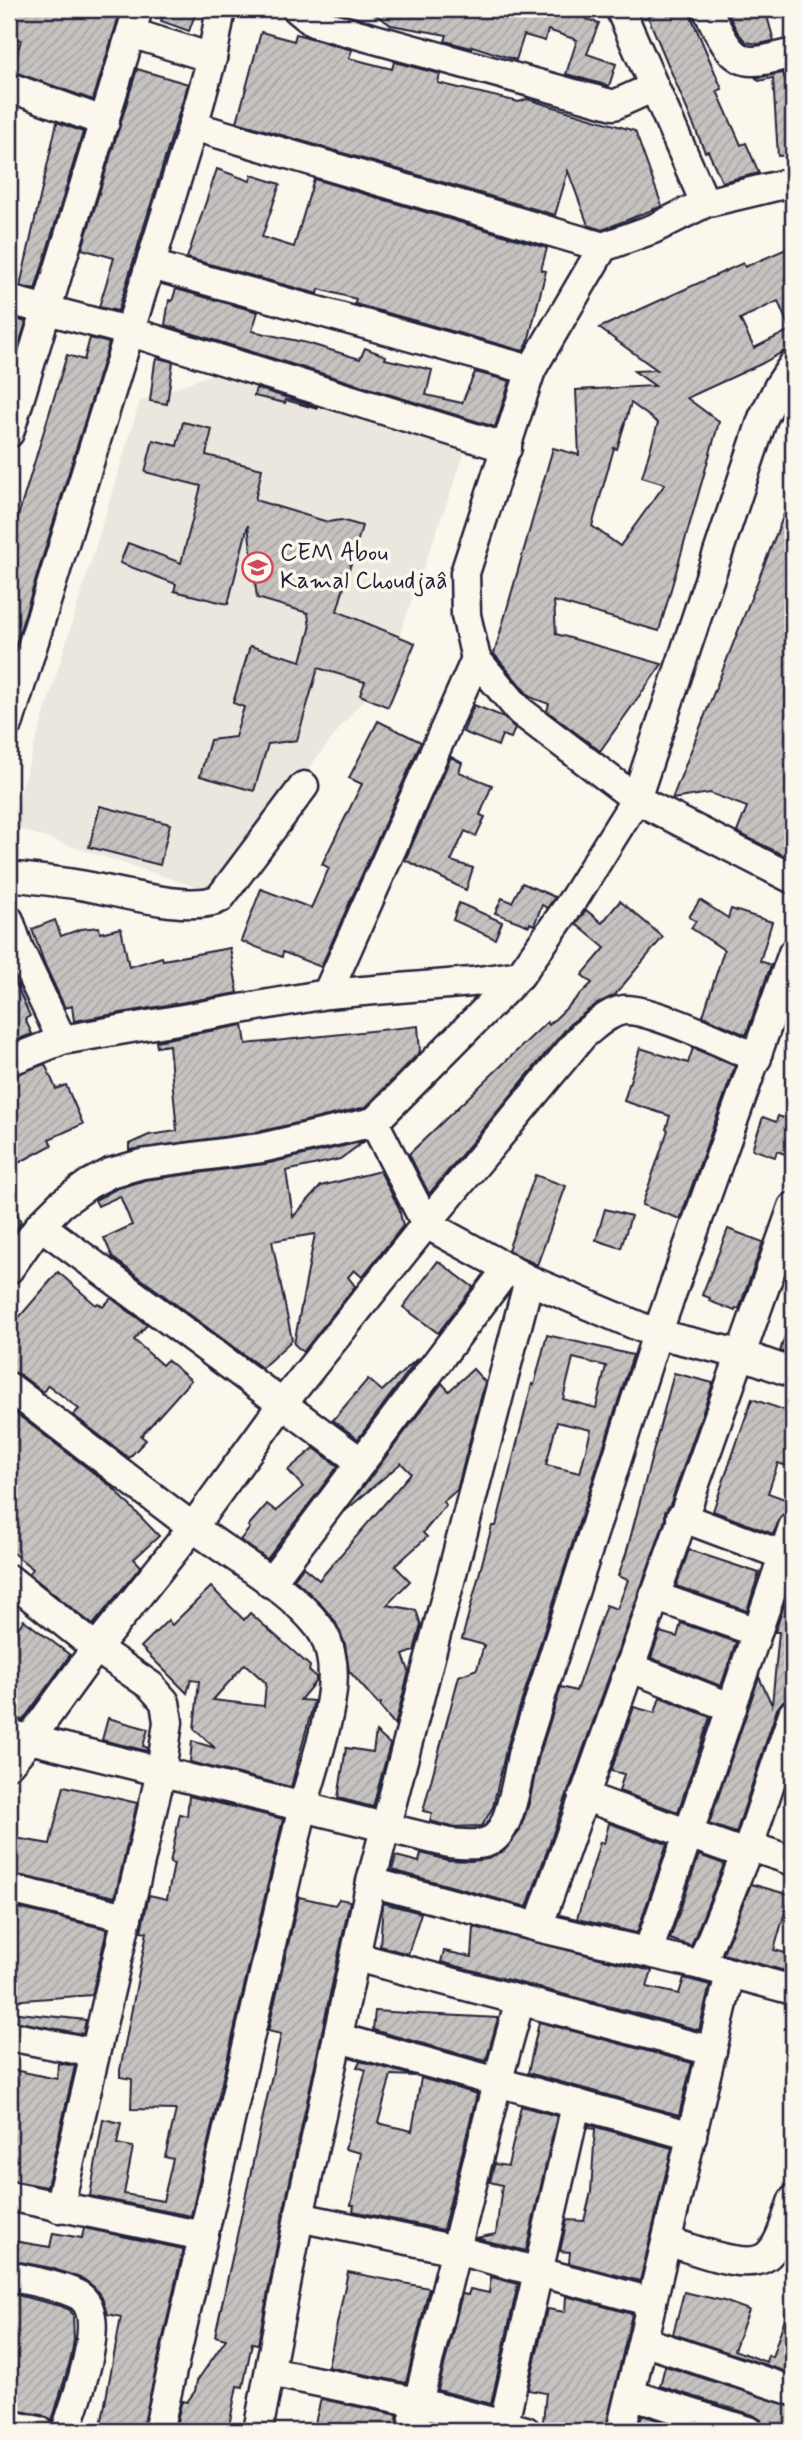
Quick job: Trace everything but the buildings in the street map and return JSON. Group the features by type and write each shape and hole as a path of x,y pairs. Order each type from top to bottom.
{"street":[{"path":"9,722 193,126 212,58 221,9"},
{"path":"297,9 313,22 614,105 654,87"},
{"path":"620,9 705,203"},
{"path":"707,9 730,49 739,58 752,62 793,53"},
{"path":"9,433 134,21 212,58"},
{"path":"9,87 105,122"},
{"path":"193,126 603,247 653,229 705,203 793,182"},
{"path":"603,247 531,370 465,573 466,615 476,659 520,711 636,799 793,878"},
{"path":"151,265 531,370"},
{"path":"9,300 131,332 507,448"},
{"path":"9,1269 40,1225 61,1203 110,1173 142,1164 261,1148 374,1122 520,975 575,897 636,799 763,418 793,365"},
{"path":"327,994 476,659"},
{"path":"9,876 80,885 174,902 213,902 220,898 304,786"},
{"path":"9,920 14,952 62,1040"},
{"path":"19,1736 449,1843 480,1844 493,1840 500,1832 515,1790 522,1755 657,1334 793,953"},
{"path":"9,1061 62,1040 327,994 472,982 520,975"},
{"path":"9,1764 19,1736 96,1648 193,1527 283,1403 426,1224 583,1035 609,1015 624,1010 646,1012 757,1058"},
{"path":"374,1122 426,1224 519,1274 657,1334 740,1354 793,1373"},
{"path":"538,1927 793,1207"},
{"path":"40,1225 361,1462"},
{"path":"270,1583 361,1462 519,1274"},
{"path":"258,2431 299,2217 371,1882 387,1828 519,1274"},
{"path":"9,1387 304,1611 320,1628 332,1657 333,1676 326,1718 303,1806 158,2431"},
{"path":"681,1517 788,1557"},
{"path":"648,1952 757,1632 788,1557 793,1527"},
{"path":"9,1579 96,1648 151,1686 165,1702 168,1723 160,1772 59,2208"},
{"path":"654,1596 757,1632"},
{"path":"629,1667 732,1708"},
{"path":"701,1965 747,1850 792,1721"},
{"path":"583,1796 747,1850 793,1861"},
{"path":"371,1882 538,1927 701,1965 793,1990"},
{"path":"9,1889 127,1917"},
{"path":"356,1957 712,2051"},
{"path":"621,2431 730,1974"},
{"path":"411,2431 496,2084 520,2000"},
{"path":"9,2036 95,2053"},
{"path":"339,2038 496,2084 692,2136"},
{"path":"270,2372 417,2402 510,2429 538,2273 576,2105"},
{"path":"9,2196 203,2236"},
{"path":"667,2241 735,2261 758,2260 768,2255 775,2246 793,2200"},
{"path":"299,2217 456,2250 652,2302"},
{"path":"9,2276 46,2284 81,2296 90,2307 93,2322 90,2351 66,2431"},
{"path":"643,2341 793,2391"},
{"path":"630,2393 748,2431"},
{"path":"9,2425 39,2431"}],"shaded area":[{"name":"CEM Abou Kamal Choudjaâ","path":"220,371 466,449 382,684 356,708 211,892 10,826 140,401"}],"place":[{"name":"CEM Abou Kamal Choudjaâ","path":"257,567"}]}
